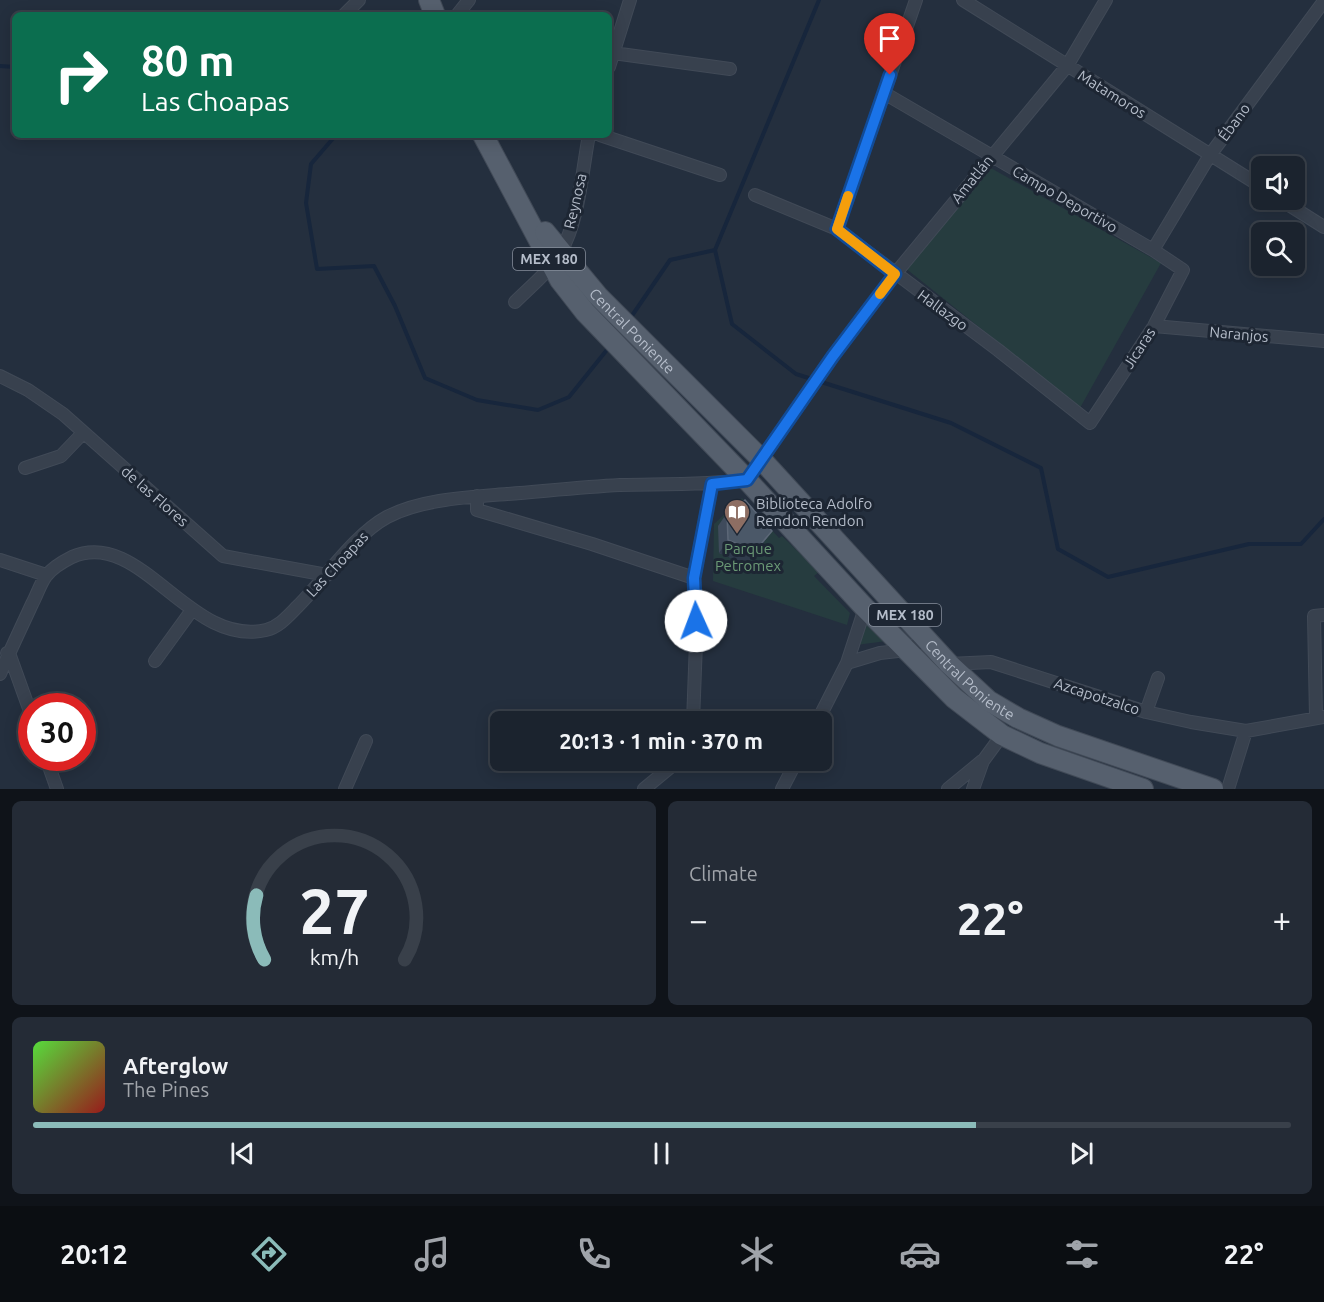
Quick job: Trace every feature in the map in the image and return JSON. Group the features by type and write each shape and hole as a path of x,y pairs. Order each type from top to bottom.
{"main road":[{"name":"Central Poniente","path":"485,138 520,202 556,258 567,289 585,312 747,480 865,608 954,698 1002,735 1040,753 1132,787"},
{"name":"Central Poniente","path":"556,258 598,296 760,459 949,664 989,700 1018,718 1058,736 1213,789"}],"street":[{"path":"347,12 358,0"},
{"path":"459,12 469,0"},
{"path":"612,56 630,0"},
{"path":"837,229 916,0"},
{"name":"Matamoros","path":"963,0 1251,180"},
{"name":"Amatlán","path":"760,459 895,274 991,155 1067,66 1106,0"},
{"name":"Ébano","path":"1153,249 1210,155 1324,1"},
{"path":"613,53 730,69"},
{"name":"Campo Deportivo","path":"884,93 1153,249 1183,270"},
{"name":"Reynosa","path":"556,258 573,219 588,138"},
{"path":"609,138 720,175"},
{"name":"Hallazgo","path":"755,195 837,229 998,350 1090,423"},
{"path":"1297,210 1324,227"},
{"path":"515,302 556,258"},
{"name":"Jicaras","path":"1090,423 1154,326 1183,270"},
{"name":"Naranjos","path":"1154,326 1324,341"},
{"name":"de las Flores","path":"0,376 28,390 54,408 223,556 327,575"},
{"path":"25,468 61,456 83,433"},
{"path":"747,480 760,459"},
{"name":"Las Choapas","path":"0,674 5,653 46,576 60,563 82,553 111,554 140,570 217,626 247,633 264,631 282,622 365,532 388,516 414,507 477,496 619,485 712,484 747,480"},
{"path":"693,711 696,642 694,578 712,484"},
{"path":"477,496 477,510 592,544 694,578"},
{"path":"0,560 46,576"},
{"path":"823,711 848,663 865,608"},
{"path":"155,661 192,610"},
{"name":"Azcapotzalco","path":"949,664 991,662 1146,712 1191,722 1246,730 1320,717 1314,616 1324,615"},
{"path":"848,663 880,653 907,650 926,639"},
{"path":"5,653 22,693"},
{"path":"1146,712 1158,678"},
{"path":"1228,789 1246,730"},
{"path":"948,789 983,761 1002,735"},
{"path":"345,789 366,741"},
{"path":"973,789 983,761"},
{"path":"51,771 57,789"},
{"path":"644,789 666,771"},
{"path":"782,789 791,771"}],"green space":[{"path":"989,167 1161,263 1080,408 904,267"},
{"name":"Parque Petromex","path":"742,498 779,538 782,536 819,572 814,576 850,613 847,625 713,581 714,524"},
{"path":"866,619 887,641 856,645"}],"building":[{"path":"745,500 772,531 755,551 728,540 727,513"}],"waterway":[{"path":"819,0 715,250 732,324 796,374 951,423 1041,468 1058,549 1108,577 1249,544 1301,544 1324,519"},
{"path":"0,66 12,67"},
{"path":"333,138 311,164 306,203 317,269 374,266 395,306 425,378 477,400 538,410 569,397 610,346"},
{"path":"629,320 670,260 715,250"}],"slow traffic":[{"path":"848,196 837,229 895,274 880,294"}],"place":[{"name":"Biblioteca Adolfo Rendon Rendon","path":"737,535"}],"route":[{"path":"696,621 694,578 712,484 747,480 833,356 895,274 837,229 890,75"}]}
